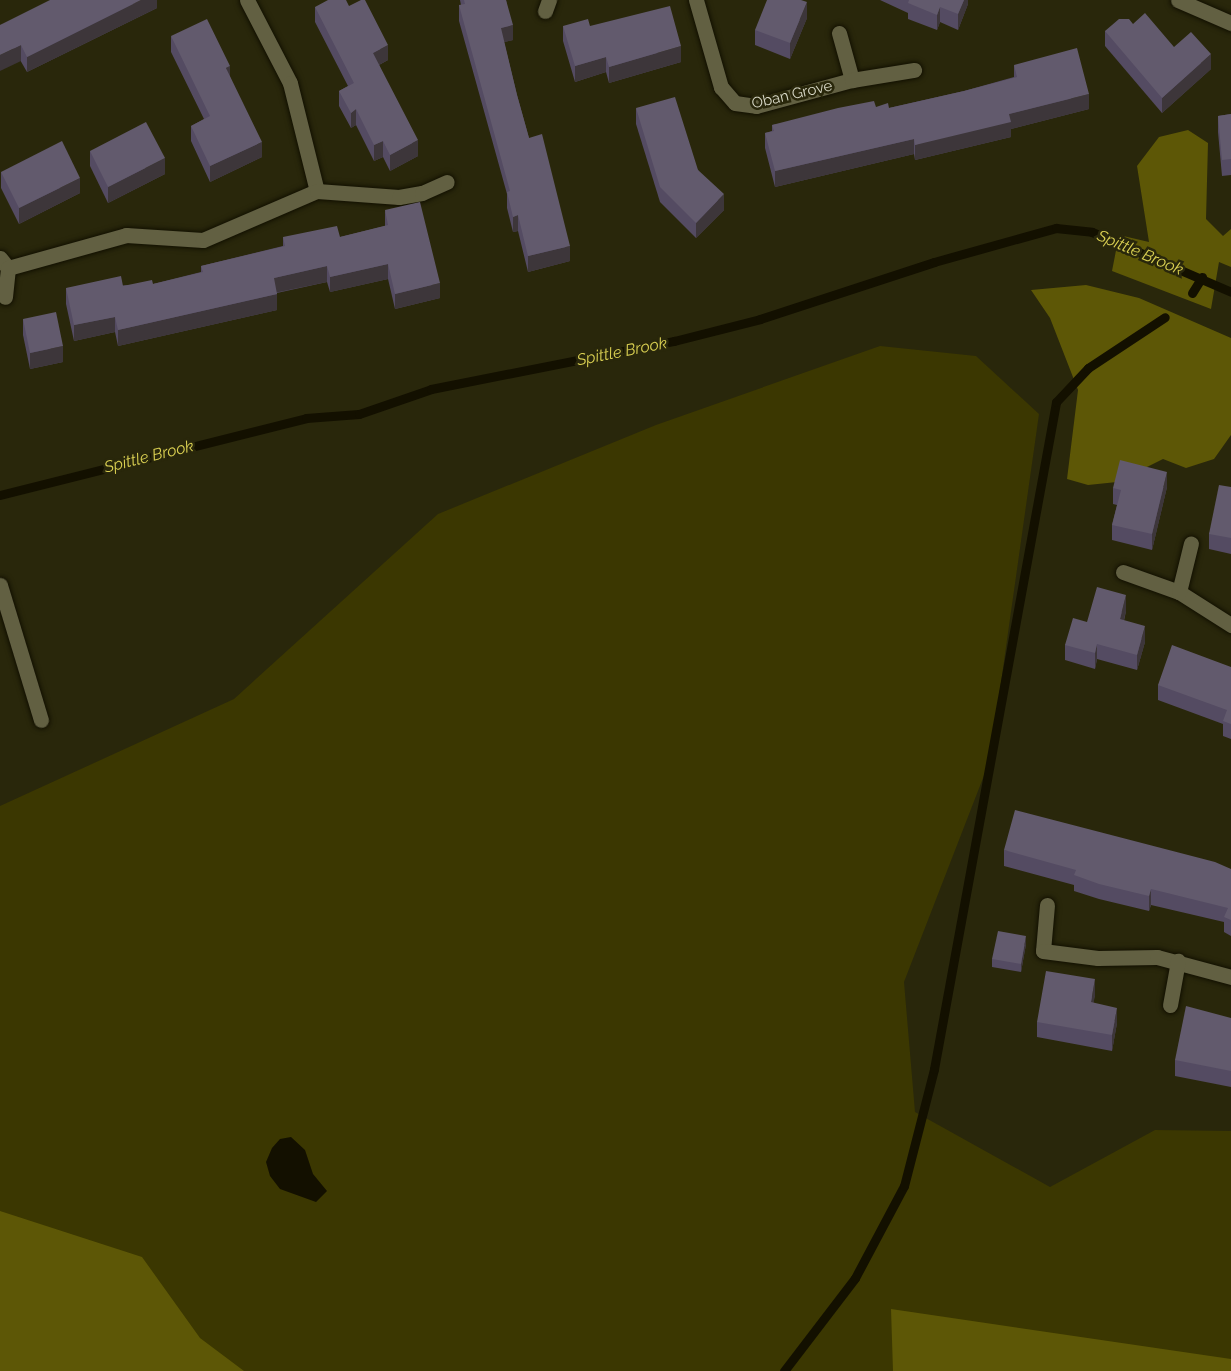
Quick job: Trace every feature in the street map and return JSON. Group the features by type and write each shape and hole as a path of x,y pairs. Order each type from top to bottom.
{"street":[{"path":"247,0 290,83 318,191"},
{"name":"Oban Grove","path":"696,0 721,87 735,103 756,106 852,80 914,70"},
{"path":"1178,0 1231,23"},
{"name":"Oban Grove","path":"839,33 852,80"},
{"path":"5,297 4,263 126,235 203,240 318,191 399,197 422,193 447,182"},
{"path":"1179,592 1191,543"},
{"path":"1123,572 1179,592 1231,625"},
{"path":"0,585 41,720"},
{"path":"1047,906 1043,951 1080,957 1178,961 1231,977"},
{"path":"1170,1005 1178,961"}],"shaded area":[{"path":"1188,130 1208,143 1206,219 1223,236 1231,229 1231,267 1219,262 1211,309 1112,271 1119,235 1149,242 1137,166 1159,137"},
{"path":"1086,285 1139,298 1231,338 1231,435 1214,459 1186,468 1163,459 1117,482 1088,485 1067,479 1078,390 1050,318 1031,290"},
{"path":"880,346 976,356 1039,414 990,760 904,982 915,1112 1050,1187 1155,1130 1231,1131 1231,1371 202,1371 0,1223 0,806 234,699 438,514 656,425"},
{"path":"291,1137 305,1150 313,1174 327,1191 316,1202 280,1189 270,1176 266,1162 272,1148 280,1139"},
{"path":"0,1211 142,1257 200,1338 244,1371 0,1371"},
{"path":"891,1309 1231,1359 1231,1371 893,1371"}],"building":[{"path":"50,0 141,0 27,57 21,45 0,55 0,25"},
{"path":"328,0 346,0 349,6 365,0 388,45 373,53 418,140 390,155 383,141 374,145 356,109 351,113 339,91 354,83 315,7"},
{"path":"464,0 506,0 513,25 501,28 517,95 529,138 542,134 570,246 528,256 518,215 513,217 507,192 510,191 459,5 465,4"},
{"path":"767,0 807,2 790,43 755,30"},
{"path":"909,0 964,0 958,14 940,7 937,15 908,3"},
{"path":"670,6 681,46 609,67 606,57 575,66 563,26 588,19 590,26"},
{"path":"1145,13 1174,47 1191,32 1211,54 1162,98 1105,31 1119,19 1129,19 1133,24"},
{"path":"207,19 230,66 226,68 262,142 210,166 191,126 210,116 171,36"},
{"path":"1077,48 1089,94 1009,114 1011,122 915,145 914,139 775,171 765,133 774,131 772,125 874,101 876,107 888,103 889,108 964,91 1017,77 1014,65"},
{"path":"675,97 698,170 724,194 696,223 660,187 636,108"},
{"path":"1231,114 1231,159 1222,160 1218,116"},
{"path":"146,122 165,158 108,187 90,151"},
{"path":"62,141 80,178 19,208 1,172"},
{"path":"420,202 440,283 395,294 388,264 330,277 327,266 274,278 277,294 118,330 115,317 74,325 66,288 121,276 123,286 152,280 153,284 203,272 201,266 285,246 283,237 337,226 340,237 388,225 385,210"},
{"path":"56,312 63,346 30,353 23,319"},
{"path":"1120,460 1167,472 1152,534 1112,525 1121,490 1113,488"},
{"path":"1219,485 1231,487 1231,538 1209,534"},
{"path":"1097,587 1126,595 1120,619 1145,626 1137,655 1097,644 1095,653 1065,645 1073,618 1087,622"},
{"path":"1172,645 1231,667 1231,724 1223,721 1227,710 1158,685"},
{"path":"1015,810 1215,862 1231,869 1231,920 1224,917 1228,908 1151,889 1149,896 1099,884 1074,875 1076,870 1004,850"},
{"path":"998,931 1026,936 1021,964 992,959"},
{"path":"1046,971 1095,979 1091,1002 1117,1008 1112,1035 1037,1022"},
{"path":"1186,1006 1231,1018 1231,1071 1175,1060"}],"waterway":[{"name":"Spittle Brook","path":"0,495 306,418 359,414 431,389 674,341 760,319 934,262 1056,228 1092,232 1231,292"},
{"path":"1192,293 1202,277"},
{"path":"784,1371 855,1278 904,1186 934,1069 1056,402 1088,368 1165,317"}]}
